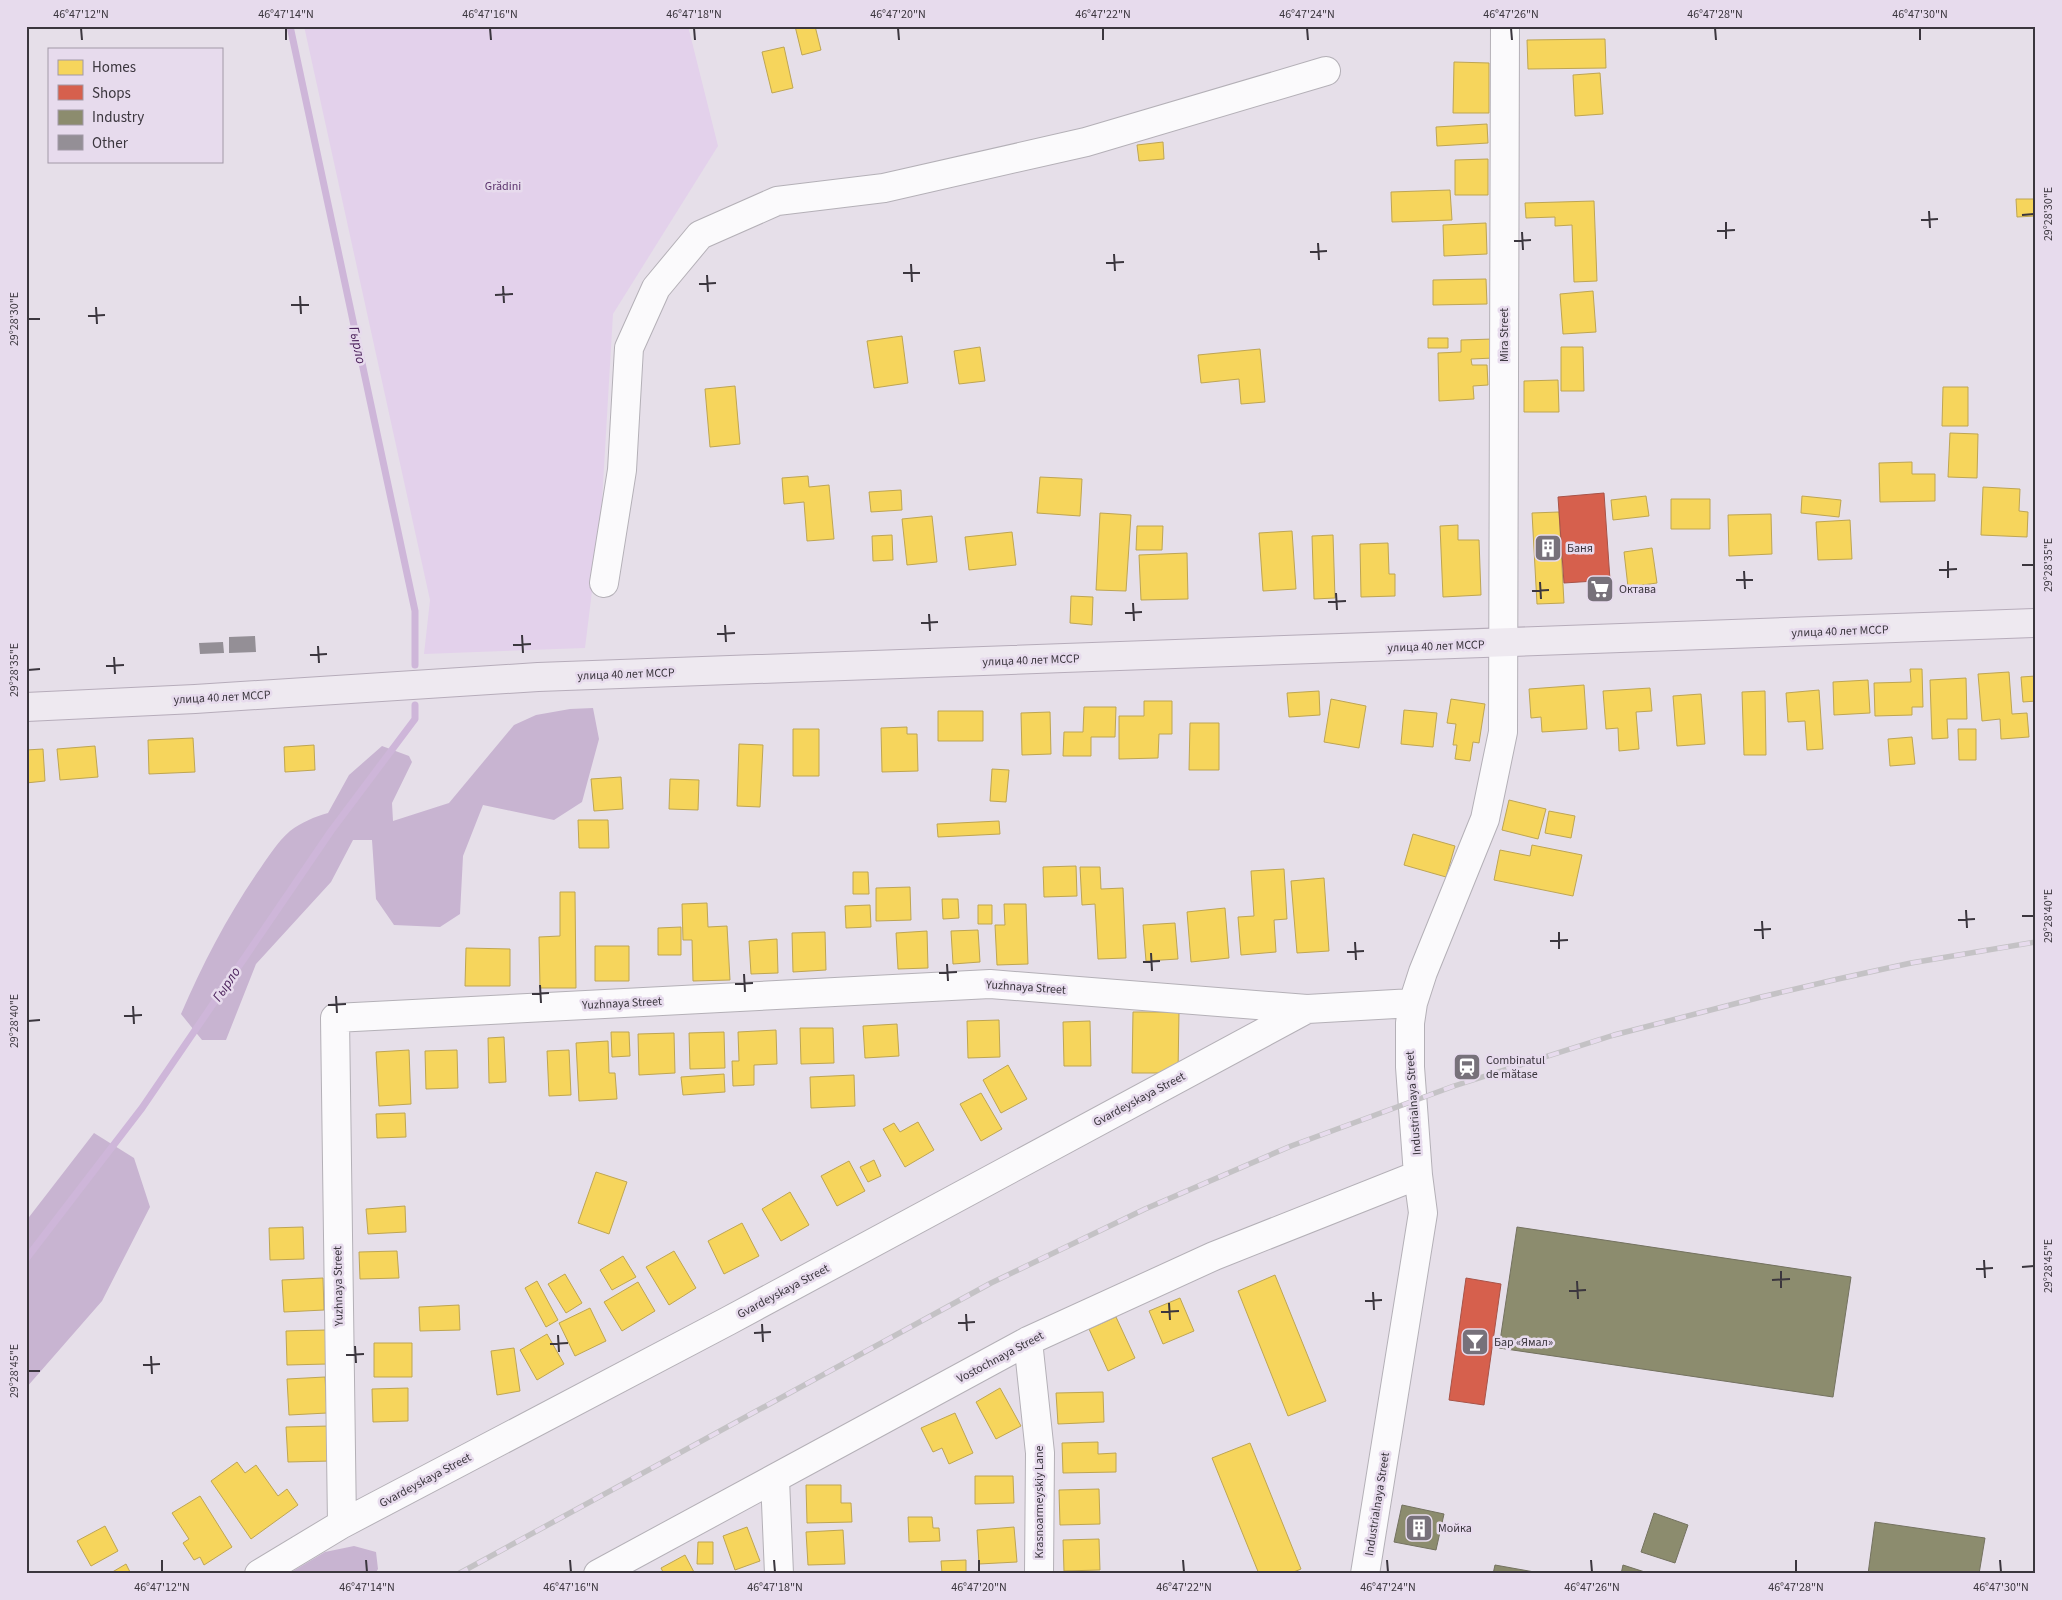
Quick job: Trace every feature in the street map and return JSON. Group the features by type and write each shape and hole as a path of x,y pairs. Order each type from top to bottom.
{"main road":[{"name":"улица 40 лет МССР","path":"26,707 195,699 538,677 1504,644 2036,623"}],"street":[{"name":"Mira Street","path":"1504,644 1505,26"},
{"path":"604,583 622,470 629,348 656,288 700,235 777,201 884,188 1086,142 1326,72"},
{"name":"Industrialnaya Street","path":"1365,1574 1423,1212 1418,1175 1409,1043 1413,1003 1422,972 1485,819 1503,732 1504,644"},
{"name":"Yuzhnaya Street","path":"342,1524 334,1018 990,984 1307,1008 1413,1003"},
{"name":"Gvardeyskaya Street","path":"259,1574 342,1524 728,1321 1307,1008"},
{"name":"Vostochnaya Street","path":"598,1574 1028,1341 1214,1256 1418,1175"},
{"name":"Krasnoarmeyskiy Lane","path":"1028,1341 1040,1452 1039,1574"},
{"path":"775,1479 779,1574"}],"green space":[{"name":"Grădini","path":"304,26 688,26 718,146 613,314 601,518 585,648 424,654 430,600"}],"shaded area":[{"path":"593,708 599,739 582,802 554,820 483,805 463,856 460,914 440,927 394,925 376,899 372,840 353,840 331,882 256,964 226,1040 202,1040 181,1014 206,959 225,924 272,851 290,831 308,820 328,813 349,775 382,746 409,756 412,762 392,803 393,821 449,803 514,725 536,715 570,709"},
{"path":"94,1133 134,1158 150,1207 102,1301 26,1388 26,1221"},
{"path":"354,1546 376,1552 378,1569 375,1574 288,1574 325,1552"}],"building: Homes":[{"path":"795,26 815,26 821,50 802,55"},
{"path":"1605,39 1606,68 1528,69 1527,40"},
{"path":"784,47 793,88 772,93 762,52"},
{"path":"1454,62 1489,63 1489,113 1453,113"},
{"path":"1600,73 1603,114 1575,116 1573,75"},
{"path":"1487,124 1488,143 1437,146 1436,127"},
{"path":"1163,142 1164,159 1139,161 1137,145"},
{"path":"1488,159 1488,195 1455,195 1455,160"},
{"path":"1450,190 1452,220 1392,222 1391,192"},
{"path":"2016,199 2036,199 2036,216 2017,217"},
{"path":"1594,201 1597,281 1574,282 1572,225 1555,226 1555,217 1526,218 1525,203"},
{"path":"1486,223 1487,254 1444,256 1443,225"},
{"path":"1486,279 1487,304 1433,305 1433,280"},
{"path":"1593,291 1596,332 1563,334 1560,294"},
{"path":"902,336 908,383 874,388 867,341"},
{"path":"1428,338 1448,338 1448,348 1428,348"},
{"path":"1493,339 1494,358 1471,359 1472,365 1487,365 1488,385 1473,386 1474,399 1439,401 1438,353 1461,352 1461,340"},
{"path":"980,347 985,381 959,384 954,351"},
{"path":"1561,347 1583,347 1584,391 1561,391"},
{"path":"1260,349 1265,402 1241,404 1239,379 1201,383 1198,355"},
{"path":"1558,380 1559,412 1524,412 1524,381"},
{"path":"735,386 740,444 710,447 705,389"},
{"path":"1943,387 1968,387 1968,426 1942,426"},
{"path":"1950,433 1978,434 1977,478 1948,477"},
{"path":"1912,462 1912,474 1935,474 1935,501 1880,502 1879,463"},
{"path":"808,476 809,487 829,485 834,539 807,541 804,502 784,504 782,478"},
{"path":"1040,477 1082,479 1080,516 1037,513"},
{"path":"1983,487 2020,489 2019,511 2028,512 2027,537 1981,535"},
{"path":"901,490 902,510 871,512 869,492"},
{"path":"1646,496 1649,516 1613,520 1611,500"},
{"path":"1802,496 1841,500 1839,517 1801,513"},
{"path":"1671,499 1710,499 1710,529 1671,529"},
{"name":"Баня","path":"1559,512 1564,603 1537,604 1532,513"},
{"path":"1100,513 1131,515 1126,591 1096,590"},
{"path":"1771,514 1772,554 1729,556 1728,515"},
{"path":"932,516 937,562 907,565 902,519"},
{"path":"1850,520 1852,559 1818,560 1816,522"},
{"path":"1458,525 1458,540 1479,540 1481,595 1443,597 1440,526"},
{"path":"1137,526 1163,526 1162,550 1136,550"},
{"path":"1292,531 1296,589 1263,591 1259,533"},
{"path":"1012,532 1016,565 969,570 965,537"},
{"path":"892,535 893,560 873,561 872,536"},
{"path":"1333,535 1335,598 1314,599 1312,536"},
{"path":"1388,543 1389,574 1395,574 1395,596 1361,597 1360,544"},
{"path":"1652,548 1657,583 1628,587 1624,552"},
{"path":"1187,553 1188,599 1141,600 1139,555"},
{"path":"1071,596 1093,597 1092,625 1070,623"},
{"path":"1910,669 1922,669 1923,707 1912,707 1912,715 1875,716 1874,683 1911,682"},
{"path":"2009,672 2012,714 2027,713 2029,737 2001,739 2000,719 1982,721 1978,674"},
{"path":"2036,676 2036,701 2023,702 2021,677"},
{"path":"1966,678 1967,719 1947,719 1948,738 1932,739 1930,680"},
{"path":"1868,680 1870,713 1834,715 1833,682"},
{"path":"1584,685 1587,729 1542,732 1541,717 1531,718 1529,689"},
{"path":"1650,688 1652,711 1636,712 1639,749 1619,751 1618,728 1606,729 1603,691"},
{"path":"1819,690 1823,749 1807,750 1805,721 1788,722 1786,693"},
{"path":"1319,691 1320,715 1289,717 1287,693"},
{"path":"1765,691 1766,755 1744,755 1742,692"},
{"path":"1701,694 1705,744 1677,746 1673,696"},
{"path":"1331,699 1366,706 1359,748 1324,742"},
{"path":"1451,699 1485,704 1479,743 1473,742 1470,761 1455,759 1457,745 1453,745 1456,724 1447,723"},
{"path":"1144,701 1172,701 1172,734 1159,734 1158,758 1119,759 1119,716 1144,716"},
{"path":"1084,707 1116,707 1115,737 1091,737 1091,756 1063,756 1064,732 1083,732"},
{"path":"1404,710 1437,713 1433,747 1401,744"},
{"path":"938,711 983,711 983,741 938,741"},
{"path":"1050,712 1051,754 1022,755 1021,713"},
{"path":"1190,723 1219,723 1219,770 1189,770"},
{"path":"907,727 907,734 917,734 918,771 882,772 881,728"},
{"path":"793,729 819,729 819,776 793,776"},
{"path":"1958,729 1976,729 1976,760 1959,760"},
{"path":"1912,737 1915,764 1890,766 1888,739"},
{"path":"193,738 195,772 149,774 148,740"},
{"path":"739,744 763,745 760,807 737,806"},
{"path":"314,745 315,770 285,772 284,747"},
{"path":"95,746 98,777 60,780 57,749"},
{"path":"43,749 45,781 26,783 26,750"},
{"path":"992,769 1009,770 1006,802 990,801"},
{"path":"621,777 623,809 594,811 591,779"},
{"path":"670,779 699,780 698,810 669,809"},
{"path":"1509,800 1546,809 1538,839 1502,830"},
{"path":"1549,811 1575,816 1571,838 1545,833"},
{"path":"578,820 608,820 609,848 579,848"},
{"path":"999,821 1000,834 938,837 937,824"},
{"path":"1413,834 1455,846 1446,877 1404,865"},
{"path":"1532,845 1582,855 1573,896 1494,880 1500,850 1530,856"},
{"path":"1076,866 1077,896 1044,897 1043,867"},
{"path":"1080,867 1100,867 1101,889 1123,888 1126,958 1098,959 1095,904 1082,905"},
{"path":"1284,869 1287,919 1274,920 1276,952 1241,955 1238,917 1254,916 1251,871"},
{"path":"853,872 868,872 869,894 853,894"},
{"path":"1324,878 1329,951 1297,953 1291,881"},
{"path":"910,887 911,920 876,921 876,888"},
{"path":"560,892 575,892 576,988 540,988 539,937 560,936"},
{"path":"942,899 958,899 959,918 943,919"},
{"path":"707,903 708,927 727,926 730,980 693,981 692,940 683,940 682,904"},
{"path":"1004,904 1026,904 1028,964 997,965 995,925 1005,925"},
{"path":"870,905 871,927 846,928 845,906"},
{"path":"978,905 992,905 992,924 978,924"},
{"path":"1225,908 1229,958 1191,962 1187,912"},
{"path":"1175,923 1178,959 1146,961 1143,925"},
{"path":"681,927 681,955 658,955 658,928"},
{"path":"978,930 980,962 953,964 951,931"},
{"path":"927,931 928,968 898,969 896,933"},
{"path":"825,932 826,970 793,972 792,933"},
{"path":"777,939 778,973 751,974 749,941"},
{"path":"595,946 629,946 629,981 595,981"},
{"path":"466,948 510,949 510,986 465,986"},
{"path":"1133,1012 1179,1012 1178,1073 1132,1073"},
{"path":"999,1020 1000,1057 968,1058 967,1021"},
{"path":"1090,1021 1091,1066 1064,1066 1063,1022"},
{"path":"897,1024 899,1056 865,1058 863,1026"},
{"path":"800,1028 833,1028 834,1063 801,1064"},
{"path":"776,1030 777,1064 754,1065 754,1085 733,1086 732,1061 739,1061 738,1032"},
{"path":"611,1032 629,1032 630,1056 612,1057"},
{"path":"724,1032 725,1068 690,1069 689,1033"},
{"path":"674,1033 675,1073 639,1075 638,1034"},
{"path":"504,1037 506,1082 489,1083 488,1038"},
{"path":"608,1041 609,1073 615,1073 617,1099 579,1101 576,1043"},
{"path":"409,1050 411,1104 379,1106 376,1052"},
{"path":"457,1050 458,1088 426,1089 425,1051"},
{"path":"569,1050 571,1095 549,1096 547,1051"},
{"path":"1008,1065 1027,1099 1001,1113 983,1080"},
{"path":"724,1074 725,1092 683,1095 681,1077"},
{"path":"854,1075 855,1106 811,1108 810,1077"},
{"path":"981,1093 1002,1129 981,1141 960,1104"},
{"path":"405,1113 406,1137 377,1138 376,1114"},
{"path":"918,1122 934,1150 905,1167 883,1129 894,1123 900,1132"},
{"path":"874,1160 881,1176 868,1182 860,1167"},
{"path":"849,1161 865,1191 837,1206 821,1176"},
{"path":"596,1172 627,1182 609,1234 578,1223"},
{"path":"790,1192 809,1225 781,1241 762,1209"},
{"path":"405,1206 406,1232 368,1234 366,1209"},
{"path":"742,1223 759,1256 724,1274 708,1241"},
{"path":"303,1227 304,1259 270,1260 269,1228"},
{"path":"397,1251 399,1278 360,1279 359,1252"},
{"path":"674,1251 696,1288 669,1305 646,1267"},
{"path":"623,1256 636,1277 612,1290 600,1270"},
{"path":"565,1274 582,1303 566,1313 548,1284"},
{"path":"1275,1275 1326,1401 1288,1416 1238,1291"},
{"path":"323,1278 324,1310 284,1312 282,1280"},
{"path":"537,1281 558,1320 546,1327 525,1288"},
{"path":"638,1282 655,1311 622,1331 604,1302"},
{"path":"1180,1298 1194,1331 1163,1344 1149,1311"},
{"path":"459,1305 460,1330 420,1331 419,1307"},
{"path":"590,1308 606,1341 575,1356 559,1323"},
{"path":"1116,1317 1135,1358 1108,1371 1089,1329"},
{"path":"326,1330 327,1364 287,1365 286,1331"},
{"path":"547,1334 564,1364 537,1380 520,1350"},
{"path":"374,1343 412,1343 412,1377 374,1377"},
{"path":"514,1348 520,1391 497,1395 491,1351"},
{"path":"325,1377 327,1413 289,1415 287,1379"},
{"path":"408,1388 408,1421 373,1422 372,1389"},
{"path":"1000,1388 1021,1426 996,1439 976,1402"},
{"path":"1103,1392 1104,1422 1058,1424 1056,1393"},
{"path":"955,1413 973,1453 949,1464 942,1448 933,1452 921,1428"},
{"path":"330,1426 331,1461 288,1462 286,1427"},
{"path":"1098,1442 1098,1454 1116,1453 1116,1472 1063,1473 1062,1443"},
{"path":"1250,1443 1301,1569 1289,1574 1259,1574 1212,1458"},
{"path":"237,1462 245,1473 256,1465 278,1496 287,1489 298,1505 251,1539 211,1481"},
{"path":"975,1476 1013,1476 1014,1503 975,1504"},
{"path":"806,1485 841,1485 841,1503 851,1503 852,1522 807,1523"},
{"path":"1099,1489 1100,1524 1060,1525 1059,1490"},
{"path":"200,1496 232,1547 204,1565 200,1557 194,1560 183,1543 189,1539 172,1513"},
{"path":"908,1517 932,1517 933,1528 939,1528 940,1541 909,1542"},
{"path":"105,1526 118,1551 91,1566 77,1541"},
{"path":"747,1527 760,1561 735,1570 723,1536"},
{"path":"1014,1527 1017,1562 979,1564 977,1530"},
{"path":"843,1530 845,1564 808,1565 806,1532"},
{"path":"1099,1539 1100,1570 1064,1571 1063,1540"},
{"path":"698,1542 713,1542 713,1564 697,1564"},
{"path":"685,1555 695,1574 664,1574 661,1568"},
{"path":"966,1560 966,1572 942,1573 941,1561"},
{"path":"126,1564 131,1574 109,1574"}],"building: Shops":[{"path":"1604,493 1610,580 1564,583 1558,497"},
{"name":"Октава","path":"1610,580 1610,598 1591,598 1591,581"},
{"name":"Бар «Ямал»","path":"1466,1278 1501,1284 1484,1405 1449,1400"}],"building: Industry":[{"path":"1517,1227 1851,1277 1833,1397 1499,1348"},
{"name":"Мойка","path":"1402,1505 1444,1514 1436,1550 1394,1542"},
{"path":"1654,1513 1688,1525 1675,1563 1641,1552"},
{"path":"1875,1522 1985,1538 1979,1574 1868,1574"},
{"path":"1495,1565 1540,1573 1540,1574 1493,1574"},
{"path":"1623,1565 1651,1574 1621,1574"}],"building: Other":[{"path":"255,636 256,652 229,653 229,637"},
{"path":"223,642 224,653 200,654 199,643"}],"waterway":[{"name":"Гырло","path":"290,26 415,611 415,665"},
{"name":"Гырло","path":"26,1259 142,1108 331,831 415,719 415,705"}],"railway":[{"path":"458,1574 991,1283 1145,1209 1291,1146 1454,1086 1614,1035 1838,979 1911,963 2036,942"}],"place":[{"name":"Баня","path":"1548,548"},
{"name":"Октава","path":"1600,589"},
{"name":"Combinatul de mătase","path":"1467,1067"},
{"name":"Бар «Ямал»","path":"1475,1342"},
{"name":"Мойка","path":"1419,1528"}]}
